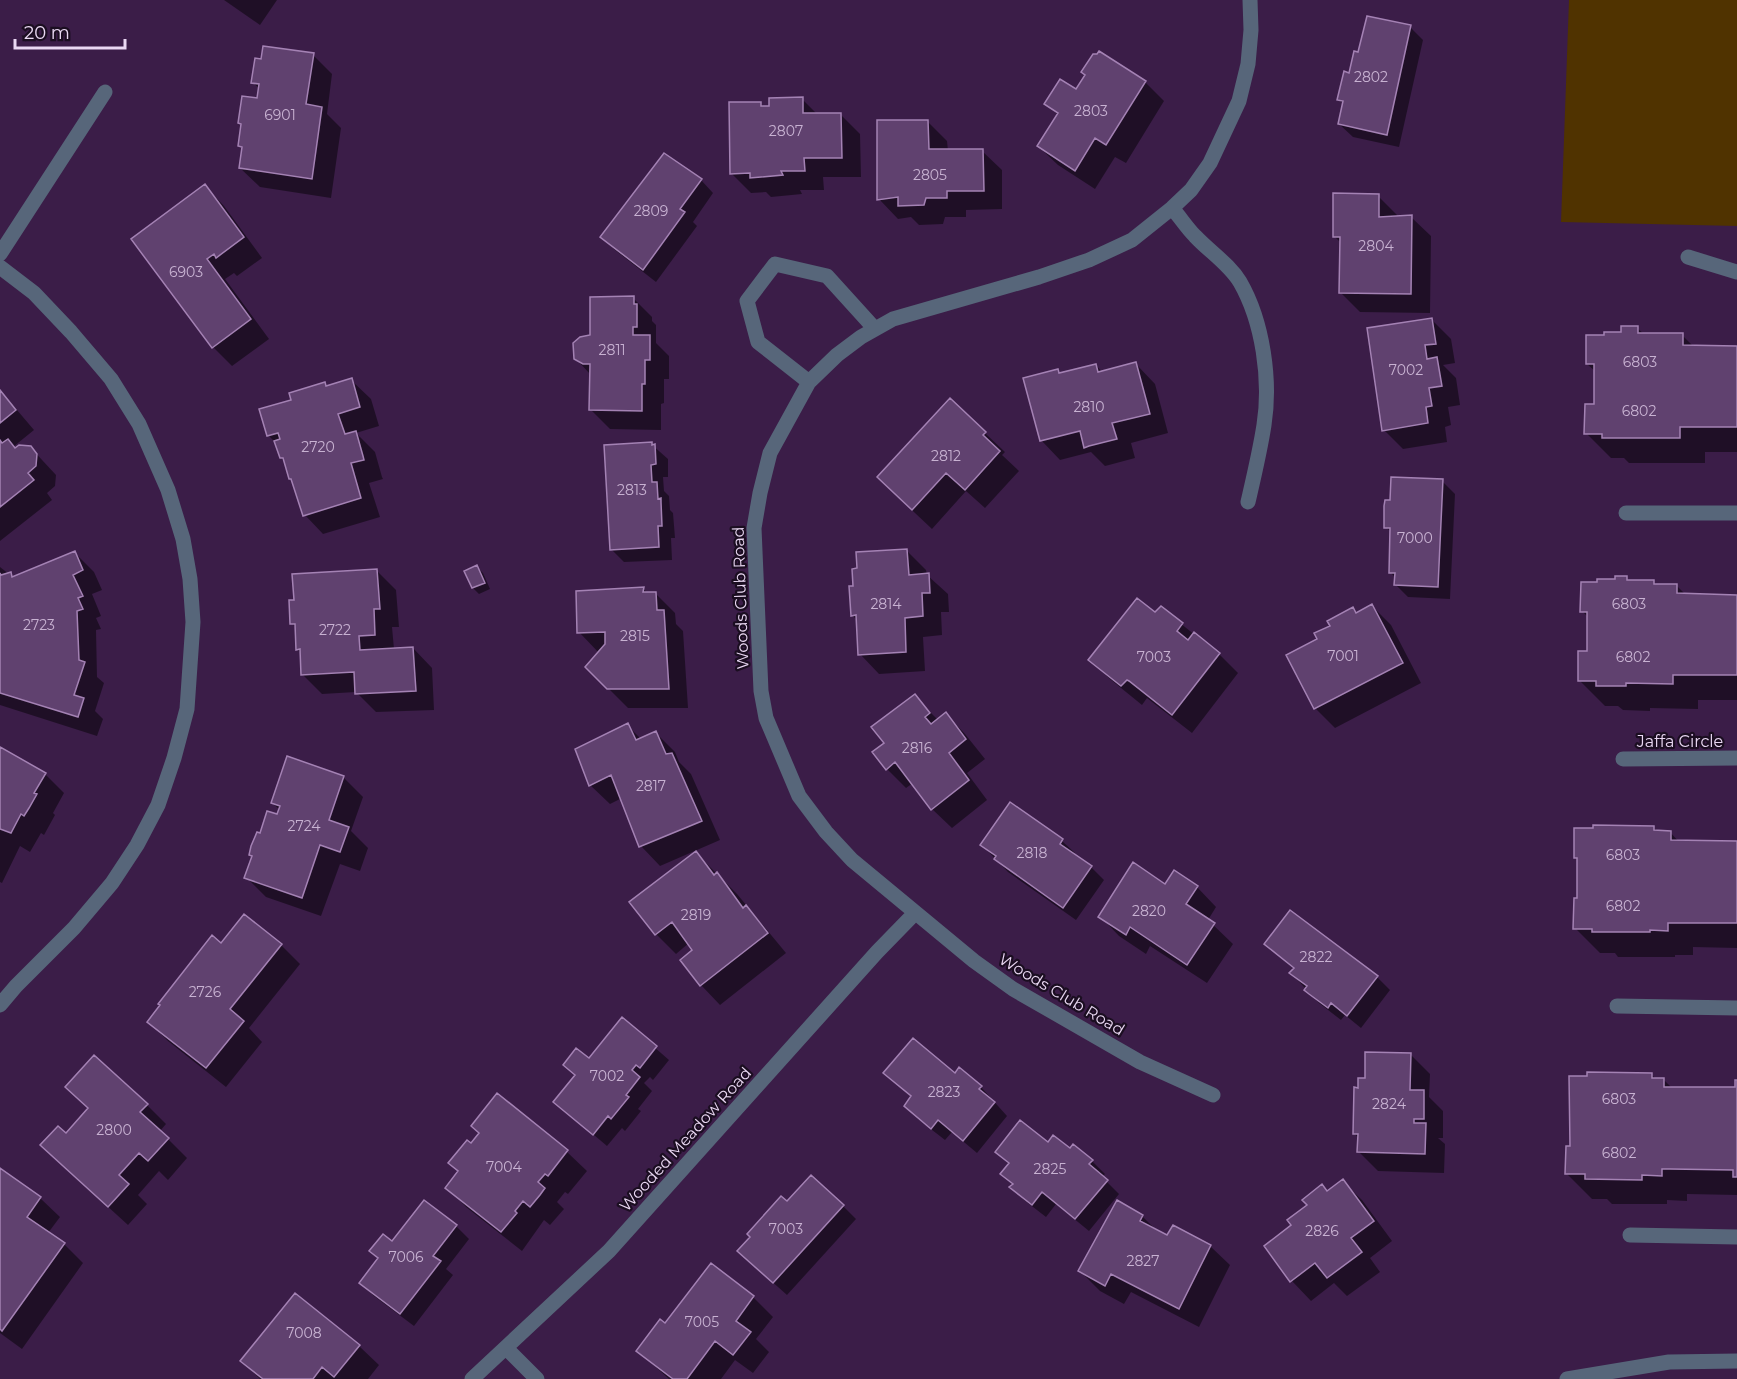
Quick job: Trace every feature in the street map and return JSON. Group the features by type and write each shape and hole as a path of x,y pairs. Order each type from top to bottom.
{"street":[{"name":"Woods Club Road","path":"1213,1095 1140,1062 1013,989 915,913 852,860 825,832 799,796 766,718 761,691 754,528 770,453 809,382 837,355 893,319 1039,278 1089,260 1132,240 1191,190 1210,163 1239,101 1248,64 1251,30 1250,0"},
{"path":"0,254 105,92"},
{"path":"1172,208 1195,236 1218,256 1239,281 1252,307 1261,336 1266,369 1264,423 1248,502"},
{"path":"1688,257 1737,272"},
{"path":"809,382 758,342 747,301 775,264 827,276 875,329"},
{"path":"0,267 34,293 71,332 111,379 139,424 168,490 183,539 190,579 193,622 187,709 158,805 137,845 112,883 74,928 0,1005"},
{"path":"1626,513 1737,513"},
{"name":"Jaffa Circle","path":"1623,759 1737,758"},
{"name":"Wooded Meadow Road","path":"472,1379 609,1251 877,952 915,913"},
{"path":"1617,1006 1737,1008"},
{"path":"1630,1235 1737,1237"},
{"path":"506,1348 537,1379"},
{"path":"1567,1379 1669,1362 1737,1361"}],"shaded area":[{"path":"1569,0 1737,0 1737,226 1561,222"}],"building":[{"path":"1367,16 1411,25 1387,135 1338,124 1343,101 1337,100 1344,71 1349,73 1354,51 1358,52"},
{"path":"263,46 314,53 306,104 322,107 312,179 239,168 242,147 238,146 241,124 238,123 242,96 257,98 259,84 251,83 255,58 261,59"},
{"path":"1099,51 1146,81 1106,145 1095,138 1075,171 1037,146 1058,113 1044,104 1060,79 1076,89 1085,75 1081,72 1093,54"},
{"path":"803,97 803,113 841,113 842,158 804,158 805,171 781,171 783,175 750,178 750,173 730,174 729,102 761,102 761,106 769,106 769,98"},
{"path":"877,120 928,120 929,149 983,149 984,191 947,191 947,198 926,198 924,205 898,206 898,197 877,200"},
{"path":"664,153 702,179 680,209 685,212 643,270 600,237"},
{"path":"205,184 244,237 216,258 214,254 207,259 251,319 212,348 131,239"},
{"path":"1333,193 1379,194 1379,217 1412,215 1411,294 1339,293 1340,237 1333,237"},
{"path":"634,296 634,304 637,304 637,327 633,327 633,335 650,335 650,360 645,360 645,384 642,384 642,411 589,410 590,364 583,364 574,359 573,343 580,337 590,335 590,297"},
{"path":"1432,318 1436,344 1425,345 1427,359 1437,357 1442,386 1429,388 1432,406 1426,407 1428,423 1382,431 1367,328"},
{"path":"1621,326 1638,326 1638,333 1683,333 1683,345 1737,346 1737,427 1680,427 1680,438 1602,438 1602,434 1584,434 1585,404 1594,404 1594,364 1586,364 1586,335 1621,332"},
{"path":"1136,362 1150,414 1112,423 1117,439 1084,448 1080,431 1040,441 1023,378 1058,369 1059,373 1096,364 1098,372"},
{"path":"352,378 360,407 338,414 345,434 356,431 363,456 364,460 351,463 361,498 303,516 283,458 280,458 274,441 280,439 278,433 267,436 259,409 291,400 289,393 325,382 326,386"},
{"path":"0,390 16,410 0,423"},
{"path":"950,398 986,432 983,435 1000,451 965,490 946,473 912,510 877,477"},
{"path":"8,439 15,448 19,445 31,446 37,454 36,466 28,473 34,480 0,507 0,440 2,443"},
{"path":"652,442 652,445 655,444 656,464 651,465 652,482 657,482 658,499 661,498 662,526 658,526 659,547 610,550 604,445"},
{"path":"1391,477 1443,479 1438,587 1394,585 1395,573 1389,573 1390,528 1384,528 1384,506 1385,500 1390,500"},
{"path":"907,549 909,575 929,573 930,593 922,593 923,616 905,618 906,652 858,655 856,615 851,616 849,586 853,586 852,569 857,568 856,552"},
{"path":"75,551 83,570 73,575 83,596 78,598 83,609 77,611 79,660 85,662 74,695 84,698 78,717 0,693 0,573 1,575 11,572 12,577"},
{"path":"477,565 485,583 472,588 464,571"},
{"path":"377,569 380,609 374,609 375,635 359,636 360,650 413,647 416,691 355,694 354,672 301,675 300,649 296,650 295,624 290,624 289,600 294,600 292,574"},
{"path":"1615,576 1627,576 1627,580 1654,580 1654,584 1677,584 1677,593 1737,595 1737,675 1673,675 1673,684 1626,683 1626,686 1596,686 1596,681 1578,681 1578,651 1587,651 1587,612 1580,612 1581,582 1615,579"},
{"path":"644,587 643,592 656,592 657,610 664,610 669,689 607,689 585,667 605,644 605,632 577,633 576,591"},
{"path":"1137,598 1155,612 1161,606 1183,623 1177,631 1188,640 1194,632 1220,653 1172,715 1129,681 1127,680 1121,686 1088,660"},
{"path":"1372,604 1403,663 1314,709 1286,655 1317,639 1314,633 1330,626 1327,621 1353,607 1356,613"},
{"path":"915,694 930,713 925,717 931,724 946,712 966,739 949,753 969,780 931,810 895,762 886,770 872,752 884,743 871,727"},
{"path":"628,723 636,740 656,731 666,754 672,753 702,821 639,847 611,775 589,786 575,749"},
{"path":"0,747 46,773 34,793 37,794 29,808 24,816 21,814 11,833 0,829"},
{"path":"287,756 344,776 329,820 349,827 340,852 320,845 302,898 244,878 252,856 249,855 251,846 257,832 260,833 267,811 277,814 280,806 271,803"},
{"path":"1010,802 1063,839 1060,844 1092,866 1063,908 994,859 996,856 980,845"},
{"path":"1593,825 1654,826 1654,830 1671,831 1671,840 1737,841 1737,923 1668,923 1668,931 1650,930 1650,932 1592,932 1592,929 1573,929 1574,898 1577,898 1574,828 1593,828"},
{"path":"696,851 714,875 717,872 743,908 746,905 768,933 700,986 680,960 692,950 672,922 655,935 629,902"},
{"path":"1133,862 1165,884 1174,870 1198,886 1186,904 1215,923 1187,965 1130,927 1126,935 1098,917"},
{"path":"1290,910 1378,976 1347,1016 1331,1003 1328,1008 1304,990 1307,986 1289,973 1294,968 1264,944"},
{"path":"244,914 282,944 230,1009 244,1021 206,1068 147,1022 160,1005 158,1004 212,935 221,943"},
{"path":"622,1017 657,1046 640,1068 636,1065 632,1070 640,1077 626,1095 629,1097 611,1119 608,1116 593,1135 553,1102 575,1075 563,1065 576,1048 589,1058"},
{"path":"913,1038 955,1073 959,1067 982,1086 979,1089 995,1102 963,1141 938,1120 931,1129 904,1106 911,1096 883,1073"},
{"path":"1365,1052 1411,1053 1410,1090 1424,1090 1424,1119 1414,1119 1414,1123 1426,1123 1425,1154 1357,1152 1358,1134 1353,1134 1354,1087 1358,1088 1358,1078 1365,1078"},
{"path":"94,1055 148,1104 140,1112 169,1138 148,1161 139,1153 119,1175 129,1184 108,1207 40,1145 58,1126 66,1133 88,1108 65,1087"},
{"path":"1587,1072 1652,1073 1652,1078 1664,1078 1664,1087 1735,1087 1735,1080 1737,1080 1737,1177 1733,1177 1733,1170 1662,1169 1662,1176 1642,1175 1642,1180 1585,1179 1585,1174 1565,1174 1566,1146 1570,1146 1569,1076 1587,1076"},
{"path":"497,1093 568,1150 548,1176 545,1174 538,1182 545,1188 540,1195 530,1207 523,1201 515,1211 517,1213 501,1232 445,1188 458,1171 448,1163 467,1140 471,1143 479,1133 471,1126"},
{"path":"1020,1120 1048,1142 1053,1135 1070,1148 1073,1144 1093,1160 1089,1164 1108,1180 1075,1219 1042,1192 1032,1205 1009,1187 1013,1184 1000,1174 1009,1163 995,1152"},
{"path":"0,1168 41,1197 27,1217 65,1243 2,1331 0,1329"},
{"path":"811,1175 844,1205 773,1283 737,1251 750,1237 747,1234 781,1196 787,1201"},
{"path":"1343,1179 1374,1221 1351,1238 1362,1252 1327,1278 1315,1263 1290,1282 1264,1246 1291,1225 1287,1220 1307,1205 1302,1200 1322,1184 1327,1191"},
{"path":"424,1200 457,1225 433,1256 441,1261 400,1314 359,1283 378,1258 369,1251 383,1234 392,1241"},
{"path":"1117,1200 1143,1215 1140,1221 1167,1235 1173,1225 1211,1245 1179,1309 1111,1274 1105,1286 1078,1271"},
{"path":"711,1263 754,1296 736,1321 751,1332 733,1355 715,1341 687,1379 673,1379 636,1351 660,1319 665,1323"},
{"path":"295,1293 360,1345 334,1377 322,1367 313,1379 263,1379 240,1361"}]}
